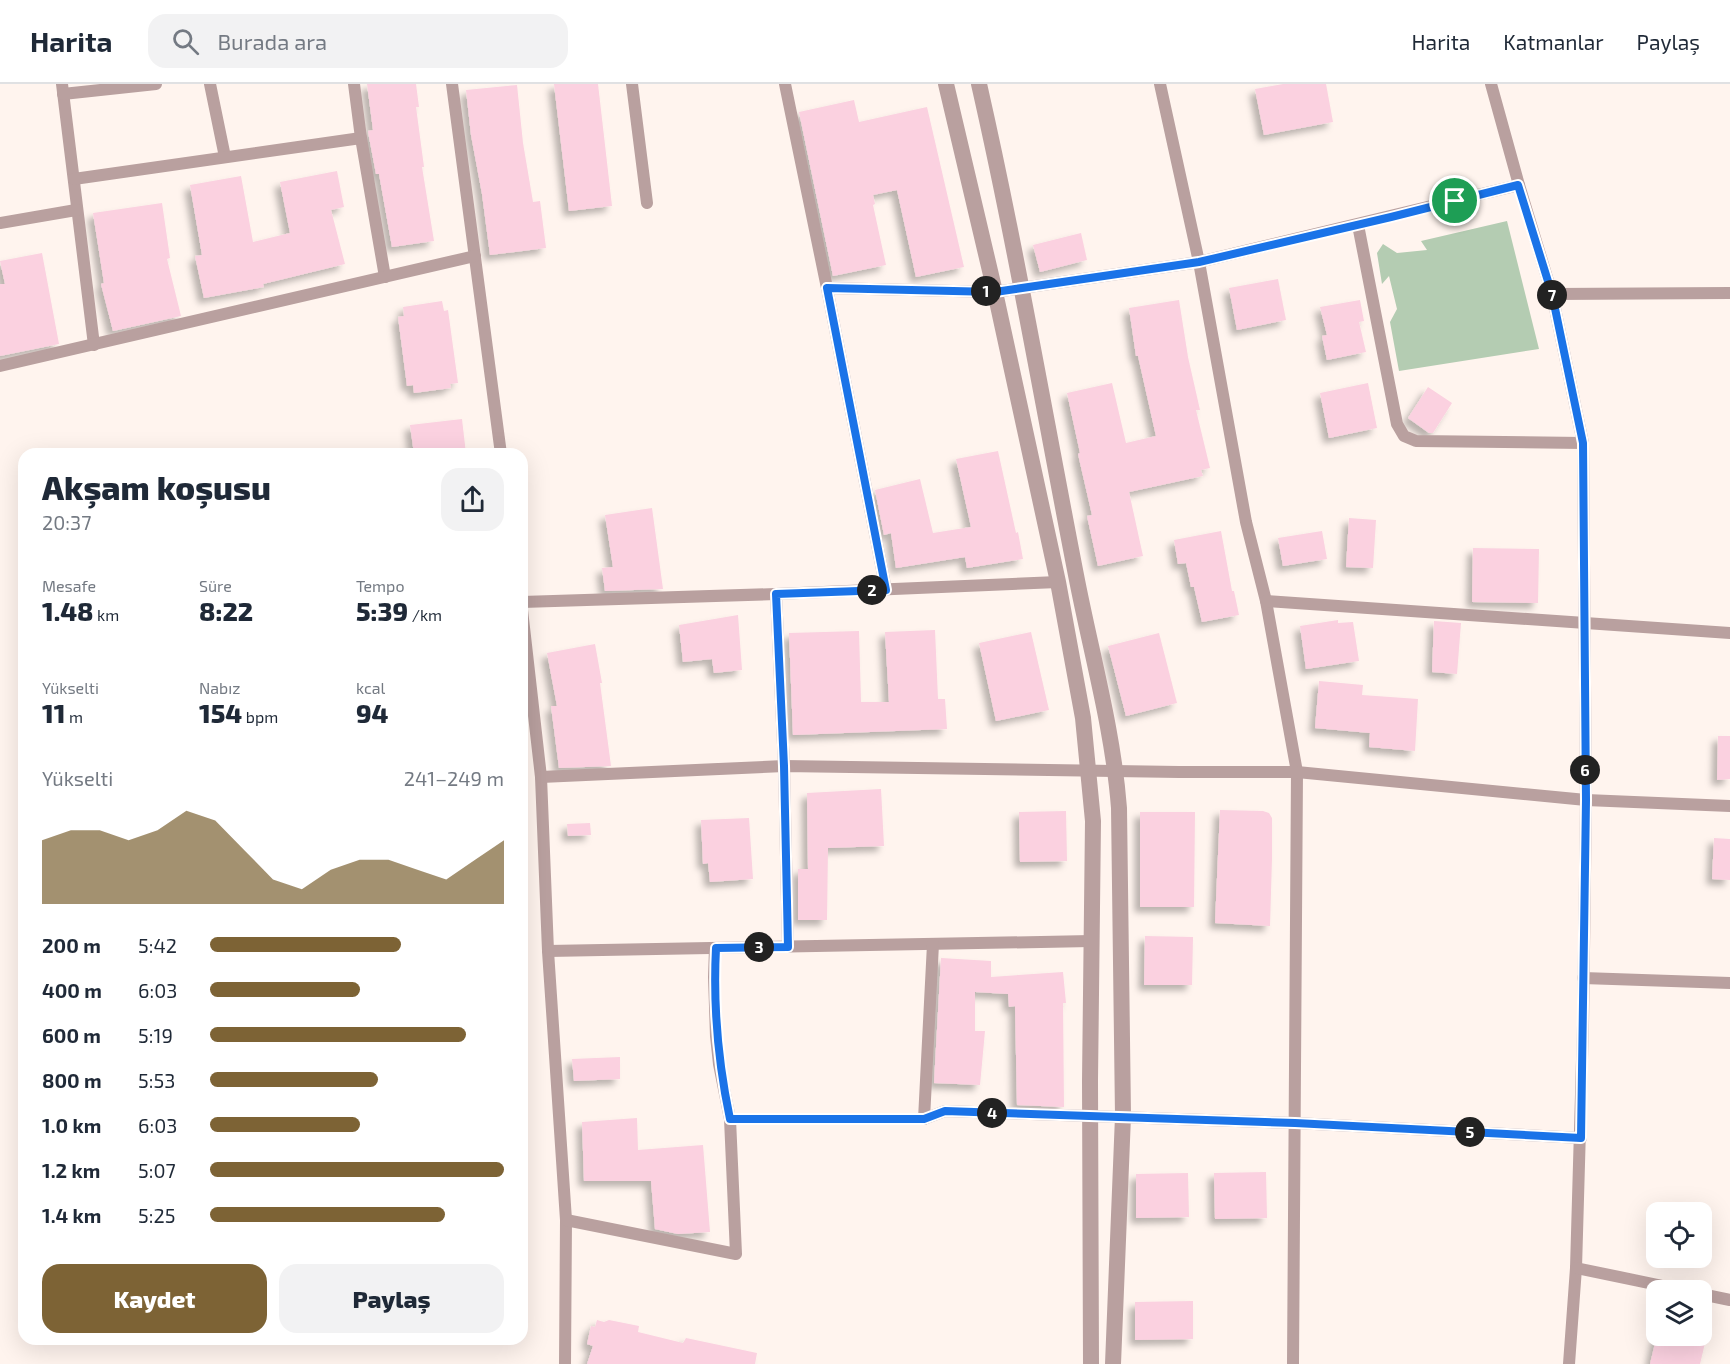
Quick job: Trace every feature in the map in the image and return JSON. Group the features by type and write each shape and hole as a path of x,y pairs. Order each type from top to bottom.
{"street":[{"path":"94,345 62,89 156,84"},
{"path":"210,84 225,157"},
{"path":"354,84 360,138 385,277"},
{"path":"452,84 500,448"},
{"path":"632,84 647,203"},
{"path":"785,84 886,590"},
{"path":"946,84 995,292 1058,582 1083,718 1093,821 1090,1364"},
{"path":"979,84 1022,287 1076,578 1103,696 1116,770 1119,808 1123,1116 1113,1364"},
{"path":"1160,84 1199,262 1246,522 1266,601 1297,772 1293,1364"},
{"path":"1491,84 1518,185 1552,294 1583,443 1586,800 1581,1138 1576,1268 1569,1364"},
{"path":"74,179 360,138"},
{"path":"827,288 995,292 1199,262 1518,185"},
{"path":"0,223 76,210"},
{"path":"1358,225 1397,424 1404,436 1416,441 1583,443"},
{"path":"0,366 475,256"},
{"path":"1552,294 1730,293"},
{"path":"528,602 1058,582"},
{"path":"776,594 784,766 788,947"},
{"path":"1266,601 1730,633"},
{"path":"528,663 541,777 548,951 566,1220 565,1364"},
{"path":"541,777 784,766 1297,772 1586,800 1730,806"},
{"path":"548,951 1091,941"},
{"path":"924,1119 933,944"},
{"path":"566,1220 735,1254 730,1119 716,1036 714,977 716,948"},
{"path":"1583,978 1730,983"},
{"path":"730,1119 924,1119 945,1111 1295,1123 1581,1138"},
{"path":"1576,1268 1646,1283"},
{"path":"1712,1296 1730,1300"}],"green space":[{"path":"1507,221 1539,349 1399,371 1390,322 1397,309 1389,276 1382,284 1377,253 1383,244 1397,253 1427,250 1421,241"}],"building":[{"path":"367,84 416,84 419,107 416,107 424,167 422,167 434,241 392,247 379,174 376,174 368,131 373,130"},
{"path":"554,84 598,84 612,206 569,211"},
{"path":"1283,84 1326,84 1333,122 1264,135 1255,89"},
{"path":"517,85 523,143 533,202 540,201 546,248 490,255 466,90"},
{"path":"854,100 859,122 927,107 964,267 916,277 897,190 873,195 875,204 873,205 886,265 833,276 799,112"},
{"path":"337,171 344,207 331,210 345,264 263,284 264,287 204,298 195,256 202,255 190,185 241,176 253,242 290,233 280,182"},
{"path":"162,203 170,258 167,259 181,316 113,331 101,284 104,283 93,213"},
{"path":"1081,233 1087,260 1040,272 1033,245"},
{"path":"42,253 59,344 0,356 0,284 5,284 0,261"},
{"path":"1278,279 1286,320 1237,330 1229,288"},
{"path":"1179,300 1188,357 1200,410 1196,410 1210,468 1201,470 1203,476 1129,492 1143,556 1098,566 1087,516 1092,515 1067,393 1112,383 1126,443 1156,436 1138,356 1136,356 1129,308"},
{"path":"1360,300 1364,321 1359,322 1366,352 1327,360 1322,336 1327,335 1320,307"},
{"path":"442,301 444,311 448,310 458,383 450,384 451,388 414,393 413,385 407,386 398,317 404,316 403,307"},
{"path":"1368,383 1377,428 1329,438 1320,393"},
{"path":"1428,387 1452,403 1433,433 1429,433 1408,418"},
{"path":"462,419 465,448 413,448 410,425"},
{"path":"998,451 1023,559 967,568 965,557 896,568 891,533 884,535 875,490 920,479 933,533 971,527 956,459"},
{"path":"652,508 663,589 605,591 602,568 613,567 605,515"},
{"path":"1349,518 1376,520 1373,568 1346,567"},
{"path":"1221,531 1232,591 1234,591 1239,615 1202,622 1186,563 1178,564 1174,540"},
{"path":"1322,531 1327,559 1283,566 1278,538"},
{"path":"1473,548 1539,549 1538,603 1472,602"},
{"path":"738,615 742,670 714,673 712,659 683,662 679,625"},
{"path":"1338,620 1338,623 1353,622 1359,661 1306,669 1300,626"},
{"path":"1434,621 1461,623 1457,674 1432,672"},
{"path":"935,630 938,699 945,699 947,729 793,735 789,633 859,631 861,702 889,702 885,632"},
{"path":"1031,632 1049,710 996,721 979,643"},
{"path":"1159,633 1177,703 1126,716 1108,646"},
{"path":"595,644 602,683 600,683 611,766 559,768 551,706 557,706 547,653"},
{"path":"1319,681 1363,685 1362,695 1418,699 1415,751 1369,747 1370,733 1315,728"},
{"path":"1718,736 1730,736 1730,779 1717,780"},
{"path":"881,789 884,846 828,848 827,920 798,920 798,869 808,869 807,793"},
{"path":"1220,810 1263,811 1269,813 1272,818 1270,926 1215,923"},
{"path":"1066,811 1067,861 1020,862 1019,812"},
{"path":"1140,812 1195,812 1194,907 1140,907"},
{"path":"749,818 753,879 710,882 708,863 703,864 701,820"},
{"path":"590,823 591,835 568,836 567,824"},
{"path":"1714,838 1730,839 1730,880 1712,879"},
{"path":"1145,936 1193,937 1192,985 1144,985"},
{"path":"941,958 991,961 991,977 1063,972 1066,1003 1063,1003 1064,1107 1017,1105 1015,1006 1009,1007 1008,994 975,992 975,1031 985,1031 980,1085 934,1083"},
{"path":"620,1057 620,1079 574,1081 572,1059"},
{"path":"637,1118 638,1150 703,1145 710,1232 678,1234 655,1229 651,1181 584,1181 582,1122"},
{"path":"1266,1172 1267,1218 1215,1219 1214,1173"},
{"path":"1188,1173 1189,1217 1136,1218 1136,1174"},
{"path":"1193,1301 1193,1339 1135,1340 1135,1302"},
{"path":"597,1320 639,1326 638,1332 683,1343 686,1338 757,1353 755,1364 587,1364 593,1346 587,1344 591,1326 595,1327"},
{"path":"1654,1346 1704,1346 1700,1364 1650,1364"}],"route":[{"path":"1518,185 1552,294 1583,443 1586,800 1581,1138 1295,1123 945,1111 924,1119 730,1119 716,1036 714,977 716,948 788,947 784,766 776,594 886,590 827,288 995,292 1199,262 1455,201 1518,185"}]}
